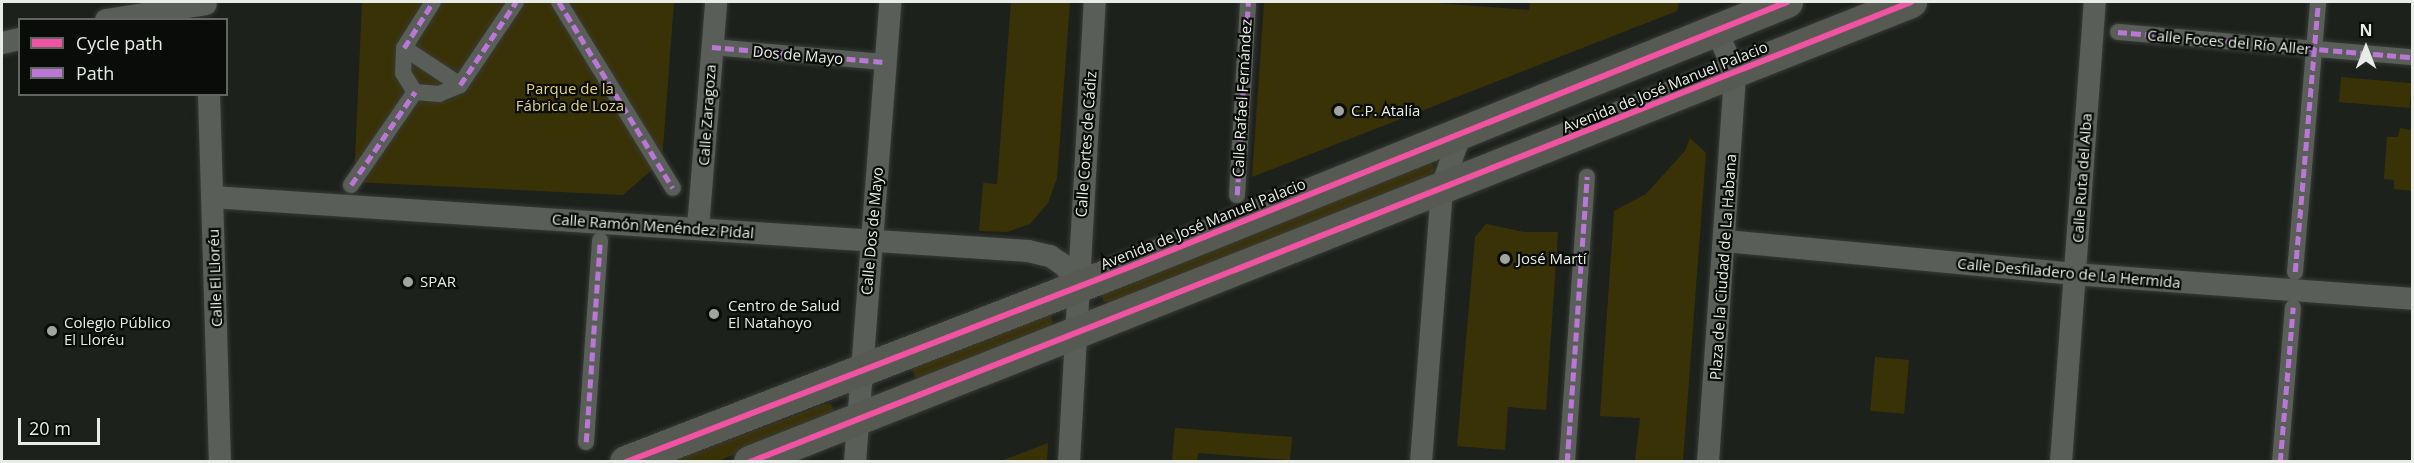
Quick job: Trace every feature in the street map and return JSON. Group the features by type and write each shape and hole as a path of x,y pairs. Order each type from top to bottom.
{"main road":[{"name":"Avenida de José Manuel Palacio","path":"626,462 1079,286 1787,2"},
{"name":"Avenida de José Manuel Palacio","path":"759,460 1442,186 1911,2"}],"street":[{"path":"415,92 404,73 404,48 433,2"},
{"path":"415,92 440,94 460,85 516,2"},
{"path":"559,2 673,188"},
{"name":"Calle Zaragoza","path":"698,228 716,2"},
{"name":"Calle Dos de Mayo","path":"855,462 890,2"},
{"name":"Calle Cortes de Cádiz","path":"1069,462 1095,2"},
{"name":"Calle Rafael Fernández","path":"1237,195 1248,2"},
{"name":"Avenida de José Manuel Palacio","path":"1818,39 1881,2"},
{"name":"Calle Ruta del Alba","path":"2061,462 2096,2"},
{"path":"2295,272 2318,2"},
{"path":"123,18 206,8"},
{"name":"Avenida de José Manuel Palacio","path":"1716,30 1735,72"},
{"name":"Calle Foces del Río Aller","path":"2118,32 2412,57"},
{"path":"2,43 18,39"},
{"name":"Dos de Mayo","path":"712,47 884,62"},
{"path":"404,48 460,85"},
{"name":"Plaza de la Ciudad de La Habana","path":"1708,462 1726,241 1735,72"},
{"path":"351,185 415,92"},
{"name":"Calle El Lloréu","path":"209,96 220,462"},
{"path":"1421,462 1442,186 1461,134"},
{"path":"1567,462 1587,177"},
{"name":"Calle Ramón Menéndez Pidal","path":"212,197 871,239 1050,256 1065,266 1079,286"},
{"path":"586,442 600,240"},
{"name":"Calle Desfiladero de La Hermida","path":"1726,241 2074,274 2412,299"},
{"path":"2280,462 2293,308"}],"green space":[{"name":"Parque de la Fábrica de Loza","path":"362,2 674,2 662,161 623,195 354,182"},
{"path":"1011,2 1070,2 1057,178 1048,203 1030,224 1007,232 979,231 983,183 997,184"},
{"name":"C.P. Atalía","path":"1264,2 1422,2 1529,10 1530,2 1679,2 1677,11 1252,177"},
{"path":"2341,77 2412,83 2410,108 2339,102"},
{"path":"2400,128 2412,130 2412,191 2394,189 2394,180 2384,179 2387,137 2398,137"},
{"path":"1690,138 1706,153 1683,461 1635,461 1640,418 1600,416 1614,211 1646,194 1685,151"},
{"path":"1431,161 1435,171 1428,178 1114,303 1103,301 1101,293"},
{"path":"1486,224 1524,232 1558,232 1546,410 1508,407 1505,450 1457,446 1475,237"},
{"path":"1040,313 1050,315 1053,322 1049,329 924,378 915,377 912,369 918,361"},
{"path":"1875,357 1909,360 1904,414 1870,411"},
{"path":"825,404 831,404 834,410 830,416 718,461 670,462"},
{"path":"1175,428 1292,437 1290,460 1198,453 1197,461 1172,461"},
{"path":"1048,443 1047,461 1001,461"}],"marked path":[{"path":"404,48 433,2"},
{"path":"460,85 516,2"},
{"path":"559,2 673,188"},
{"path":"1237,195 1248,2"},
{"path":"2295,272 2318,2"},
{"path":"2118,32 2412,57"},
{"path":"712,47 884,62"},
{"path":"351,185 415,92"},
{"path":"1567,462 1587,177"},
{"path":"586,442 600,240"},
{"path":"2280,462 2293,308"}],"cycle path":[{"path":"626,462 1137,264 1787,2"},
{"path":"750,462 1911,2"}],"place":[{"name":"C.P. Atalía","path":"1339,111"},
{"name":"José Martí","path":"1505,259"},
{"name":"SPAR","path":"408,282"},
{"name":"Centro de Salud El Natahoyo","path":"714,314"},
{"name":"Colegio Público El Lloréu","path":"52,331"}]}
